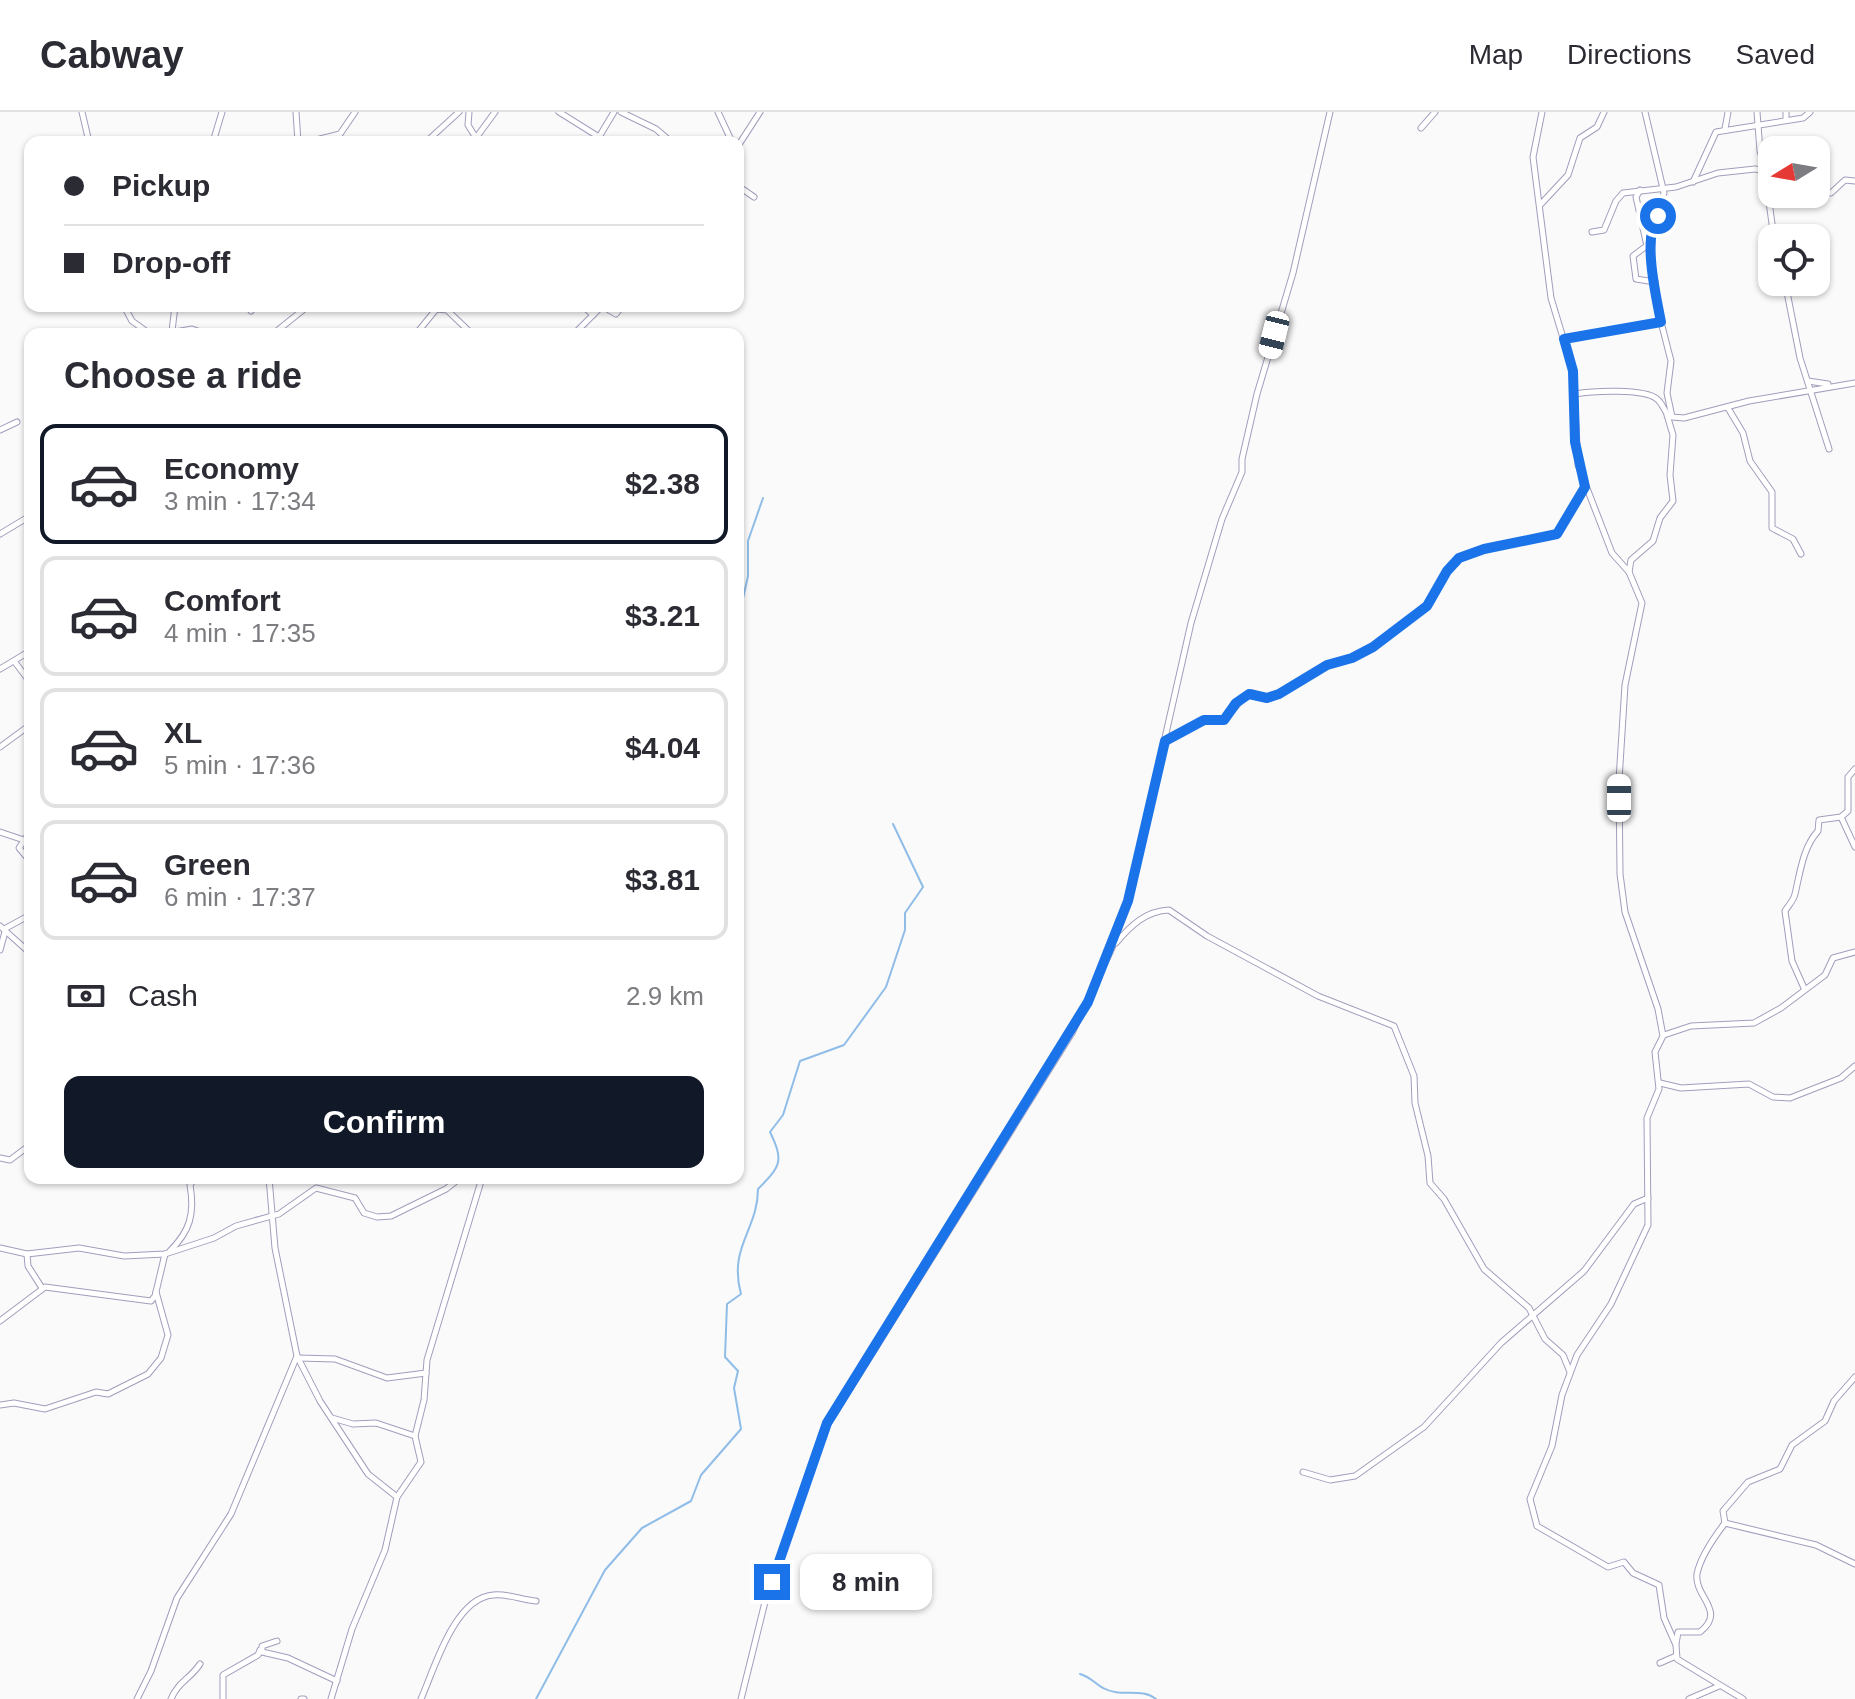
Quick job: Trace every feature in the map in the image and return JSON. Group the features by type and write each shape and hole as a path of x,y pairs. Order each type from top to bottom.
{"street":[{"path":"82,112 88,136"},
{"path":"215,136 222,112"},
{"path":"296,112 298,136"},
{"path":"332,136 340,134 355,112"},
{"path":"433,136 459,112"},
{"path":"469,112 468,125 473,136"},
{"path":"478,136 495,112"},
{"path":"559,112 592,136"},
{"path":"599,136 614,112"},
{"path":"621,112 664,136"},
{"path":"718,112 729,136"},
{"path":"744,137 760,112"},
{"path":"741,1699 764,1606 823,1432 1072,1033 1112,948 1128,901 1195,605 1222,519 1242,472 1241,461 1257,394 1293,273 1330,112"},
{"path":"1421,128 1435,112"},
{"path":"1542,112 1533,153 1551,298 1564,339 1575,394 1575,442 1585,487 1612,553 1639,589 1642,607 1625,685 1619,780 1621,890 1638,956 1658,1009 1663,1036 1655,1052 1660,1083 1647,1118 1648,1225 1611,1304 1585,1341 1570,1372 1552,1446 1531,1498 1532,1518 1544,1531 1607,1567 1624,1562 1633,1573 1659,1585 1664,1618 1676,1645"},
{"path":"1540,206 1568,175 1580,138 1597,127 1604,112"},
{"path":"1645,112 1664,199 1653,223 1648,245 1633,256 1634,275 1636,279 1655,282"},
{"path":"1725,129 1728,112"},
{"path":"1757,112 1760,136"},
{"path":"1786,112 1786,120"},
{"path":"1692,182 1700,171 1703,154 1712,137 1725,129 1739,131 1805,117 1810,112"},
{"path":"1592,232 1604,230 1620,195 1692,182 1718,173 1758,172"},
{"path":"1830,193 1845,180 1855,181"},
{"path":"744,190 754,197"},
{"path":"1629,572 1631,560 1653,541 1660,518 1673,501 1670,475 1673,435 1667,390 1671,361 1636,197 1640,190"},
{"path":"1788,296 1808,381 1813,389 1829,449"},
{"path":"127,312 132,321 142,328"},
{"path":"280,328 300,312"},
{"path":"421,328 433,312"},
{"path":"449,312 466,328"},
{"path":"590,312 593,315"},
{"path":"580,328 596,312"},
{"path":"1564,339 1661,322"},
{"path":"1808,381 1833,385"},
{"path":"1575,394 1593,390 1644,393 1659,400 1670,416 1684,418 1813,389 1855,383"},
{"path":"1728,408 1743,433 1750,461 1772,492 1772,528 1793,539 1801,554"},
{"path":"0,430 17,422"},
{"path":"1165,741 1204,720 1224,720 1236,703 1249,694 1267,698 1279,694 1327,665 1352,658 1373,647 1427,606 1447,571 1459,558 1484,549 1557,534 1585,487"},
{"path":"0,534 24,520"},
{"path":"0,669 24,655"},
{"path":"14,661 24,674"},
{"path":"0,747 24,729"},
{"path":"1804,988 1792,961 1785,911 1794,898 1809,840 1818,831 1818,822 1841,817 1850,808 1848,777 1855,769"},
{"path":"1841,817 1855,847"},
{"path":"0,832 24,840 19,848 24,854"},
{"path":"1112,948 1138,921 1155,912 1169,910 1207,936 1318,996 1394,1026 1414,1076 1415,1103 1428,1156 1430,1183 1444,1199 1484,1269 1526,1306 1548,1344 1563,1355 1570,1372"},
{"path":"2,928 24,918"},
{"path":"0,950 2,928"},
{"path":"2,928 24,948"},
{"path":"1663,1036 1683,1027 1754,1023 1781,1008 1825,975 1833,958 1855,952"},
{"path":"1660,1083 1681,1088 1749,1084 1773,1097 1790,1098 1841,1078 1855,1066"},
{"path":"0,1158 10,1160 24,1150"},
{"path":"0,1321 42,1288 95,1291 144,1302 152,1300 166,1254 188,1231 194,1202 191,1184"},
{"path":"270,1184 275,1248 298,1357 331,1418 368,1474 397,1497"},
{"path":"0,1248 27,1254 79,1248 124,1256 166,1254 206,1242 236,1226 274,1216 319,1188 355,1198 364,1213 383,1217 452,1184"},
{"path":"331,1699 352,1629 385,1550 397,1497 421,1462 415,1436 424,1400 426,1373 439,1312 480,1184"},
{"path":"1303,1472 1338,1479 1355,1476 1375,1465 1424,1427 1497,1347 1584,1271 1634,1204 1648,1198"},
{"path":"27,1254 28,1266 42,1288"},
{"path":"0,1396 2,1404 45,1409 92,1393 108,1394 148,1374 161,1358 168,1335 156,1292"},
{"path":"298,1357 335,1359 387,1378 426,1373"},
{"path":"137,1699 151,1671 177,1598 231,1514 298,1357"},
{"path":"1676,1656 1678,1632 1700,1632 1710,1619 1710,1604 1699,1587 1697,1575 1725,1523 1723,1511 1738,1491 1753,1479 1780,1469 1792,1445 1825,1421 1834,1401 1855,1377"},
{"path":"331,1418 353,1424 376,1423 415,1436"},
{"path":"1725,1523 1816,1545 1855,1564"},
{"path":"421,1699 448,1632 469,1608 488,1595 536,1601"},
{"path":"223,1699 223,1675 258,1655 261,1648 277,1641"},
{"path":"261,1648 337,1681"},
{"path":"1660,1663 1676,1656"},
{"path":"1676,1656 1743,1699"},
{"path":"171,1699 182,1679 195,1672 200,1664"},
{"path":"1689,1699 1720,1686"}],"waterway":[{"path":"744,594 748,576 748,541 763,498"},
{"path":"536,1699 605,1570 642,1528 691,1501 701,1475 741,1429 734,1388 738,1371 725,1357 727,1304 741,1294 738,1264 754,1216 758,1189 778,1163 770,1132 783,1115 800,1061 844,1045 886,987 905,930 905,913 923,887 893,824"},
{"path":"1080,1674 1110,1691 1150,1695 1156,1699"}],"route":[{"path":"772,1582 827,1423 1072,1033 1088,1002 1123,918 1165,741 1204,720 1224,720 1236,703 1249,694 1267,698 1279,694 1327,665 1352,658 1373,647 1427,606 1453,562 1459,558 1484,549 1557,534 1585,487 1575,442 1573,371 1564,339 1592,331 1661,322 1649,249 1653,223 1658,216"}]}
